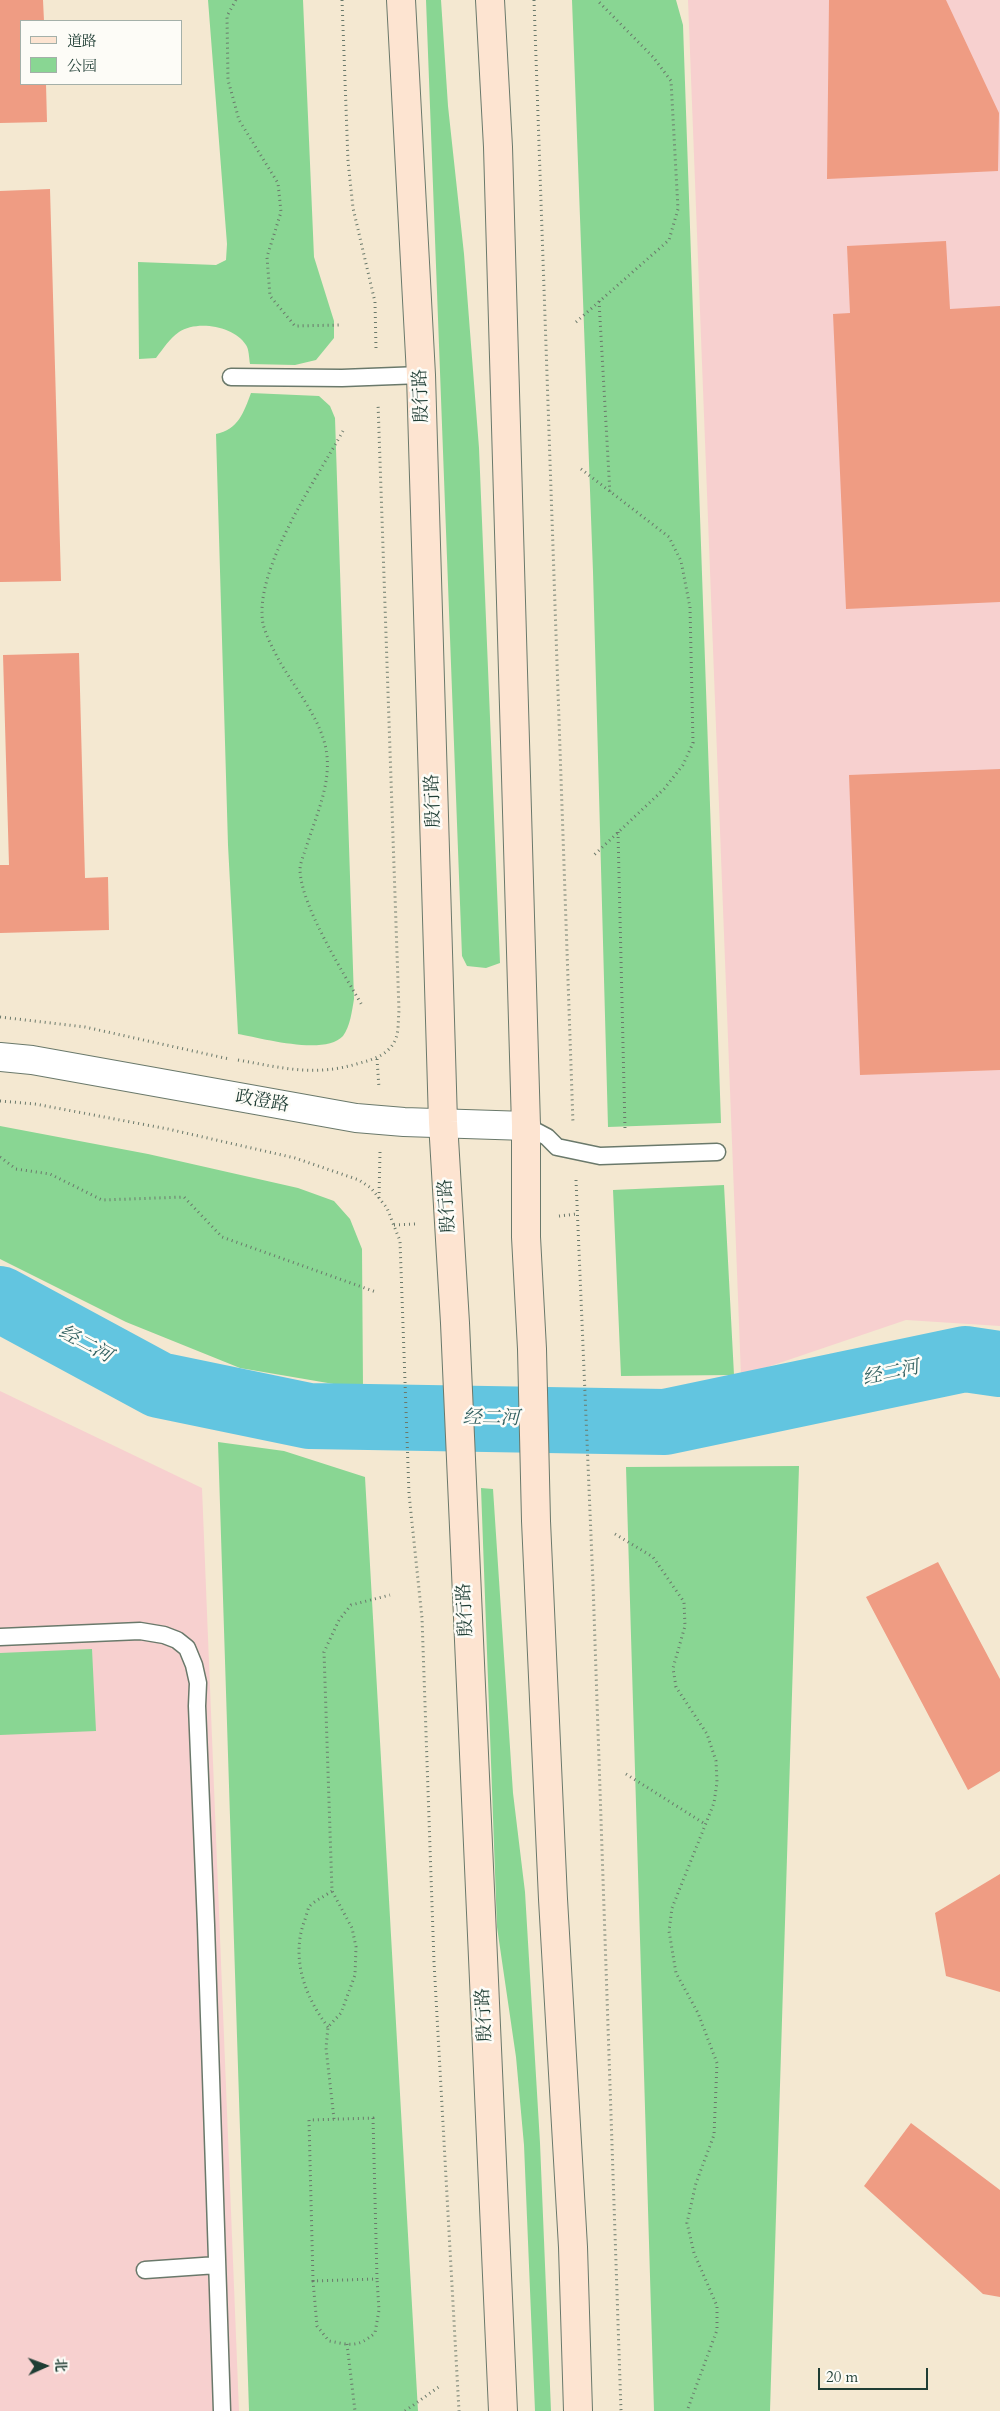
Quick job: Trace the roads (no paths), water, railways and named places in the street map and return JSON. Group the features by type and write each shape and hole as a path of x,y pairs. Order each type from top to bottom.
{"main road":[{"name":"殷行路","path":"401,0 422,375 443,1122 455,1323 462,1521 503,2411"},
{"path":"490,0 498,157 526,1126 526,1219 532,1348 536,1521 553,1900 573,2247 578,2411"}],"street":[{"name":"政澄路","path":"0,1057 32,1060 356,1118 404,1122 526,1126"}],"lane":[{"path":"231,377 422,375"},
{"path":"526,1126 547,1138 557,1147 600,1156 717,1152"},
{"path":"0,1637 140,1631 164,1635 177,1640 187,1648 194,1665 198,1683 197,1706 222,2411"},
{"path":"146,2270 217,2266"}],"waterway":[{"name":"经二河","path":"0,1299 159,1385 309,1416 665,1422 965,1359 1000,1364"}]}
